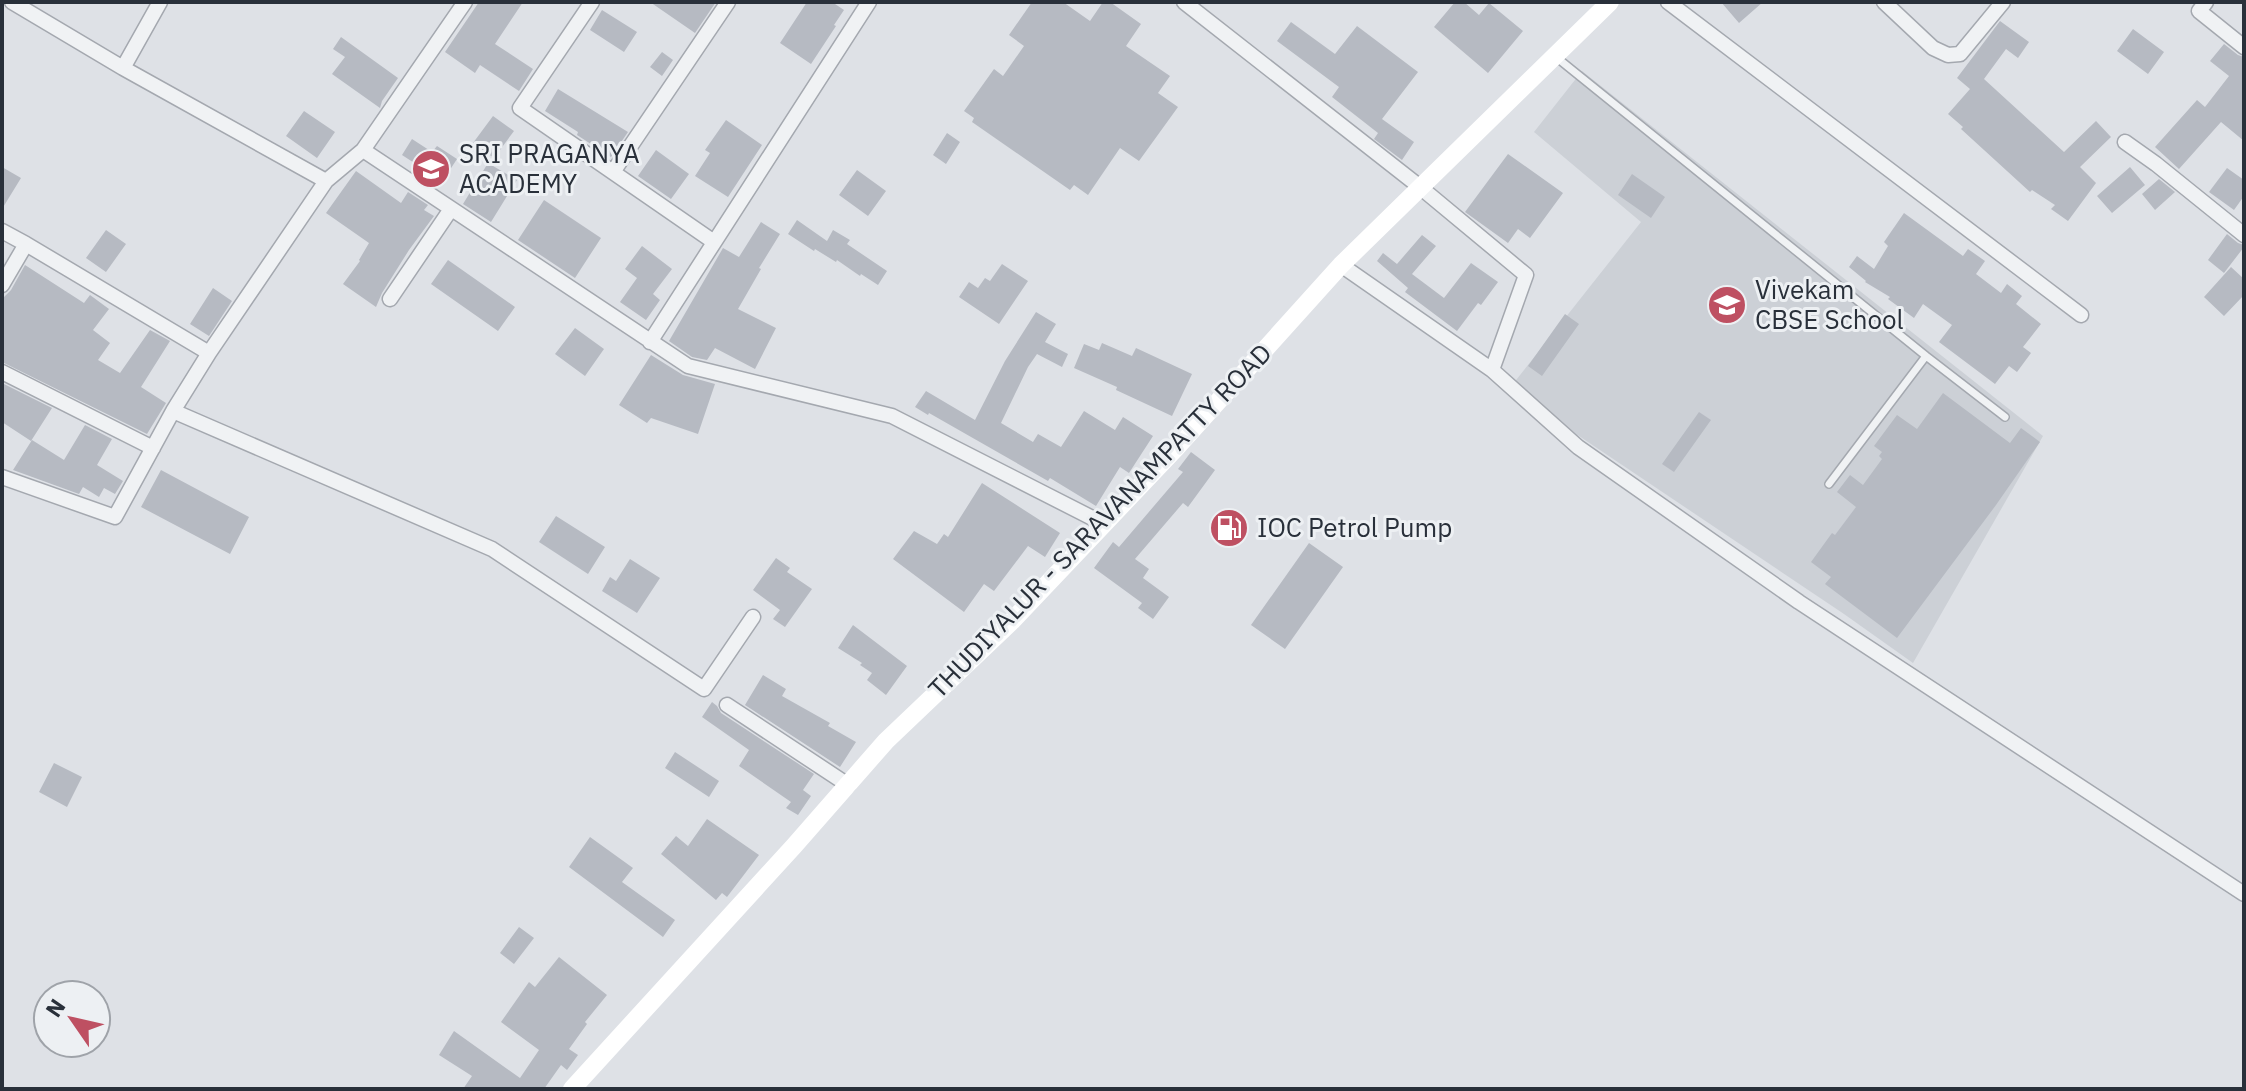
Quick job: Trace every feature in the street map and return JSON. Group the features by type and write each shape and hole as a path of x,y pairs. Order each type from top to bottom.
{"main road":[{"name":"THUDIYALUR - SARAVANAMPATTY ROAD","path":"572,1089 886,741 1012,621 1177,447 1341,265 1610,2"}],"street":[{"path":"12,2 326,181"},
{"path":"34,16 41,2"},
{"path":"123,68 160,2"},
{"path":"2,477 115,517 209,353 326,181 363,150 465,2"},
{"path":"592,2 520,108 714,242"},
{"path":"613,172 728,2"},
{"path":"650,342 869,2"},
{"path":"1184,2 1420,187 1526,275 1492,370"},
{"path":"1668,2 2081,315"},
{"path":"1884,2 1933,48 1948,55 1960,54 2003,2"},
{"path":"2206,2 2199,11 2244,47"},
{"path":"2125,142 2244,235"},
{"path":"363,150 688,366 892,416 1104,524"},
{"path":"390,299 451,209"},
{"path":"2,231 209,353"},
{"path":"2,285 26,244"},
{"path":"1341,265 1492,370 1578,447 1786,593 2244,894"},
{"path":"2,372 153,448"},
{"path":"173,411 492,549 704,689 753,617"},
{"path":"727,705 848,785"}],"lane":[{"path":"1555,56 2005,417"},
{"path":"1829,484 1926,356"}],"shaded area":[{"name":"Vivekam CBSE School","path":"1582,71 2043,436 1913,663 1509,389 1641,222 1534,132"}],"building":[{"path":"479,2 523,2 495,44 533,69 519,91 480,65 475,73 445,52"},
{"path":"650,2 716,2 695,33"},
{"path":"807,2 832,2 844,10 811,64 780,43"},
{"path":"1032,2 1063,2 1090,21 1103,2 1110,2 1141,24 1126,46 1170,76 1158,93 1178,107 1139,161 1120,148 1088,195 1074,185 1070,190 972,122 974,118 964,111 994,69 1003,76 1024,46 1009,35"},
{"path":"1455,2 1464,2 1479,15 1489,3 1523,31 1488,73 1434,27"},
{"path":"1721,2 1763,2 1739,23"},
{"path":"602,10 637,32 624,52 590,30"},
{"path":"2000,21 2029,42 2018,58 2006,49 1984,79 2064,152 2096,121 2111,137 2080,167 2096,183 2068,221 2051,209 2055,205 2032,190 2030,192 1948,114 1970,89 1957,78"},
{"path":"1291,22 1335,54 1357,26 1418,72 1382,119 1414,142 1402,160 1374,139 1378,133 1332,97 1339,87 1277,41"},
{"path":"2133,29 2164,52 2148,74 2117,51"},
{"path":"341,37 398,78 380,108 332,74 345,57 333,49"},
{"path":"2224,44 2244,57 2244,141 2221,122 2179,169 2155,147 2197,100 2205,107 2229,76 2210,61"},
{"path":"662,52 673,60 662,76 650,67"},
{"path":"558,89 628,132 611,157 545,111"},
{"path":"304,111 335,132 317,158 286,136"},
{"path":"493,116 514,131 494,158 473,143"},
{"path":"726,120 762,145 728,197 695,176 710,153 705,150"},
{"path":"947,133 960,142 946,164 933,155"},
{"path":"412,139 432,152 437,146 457,159 438,188 418,174 422,168 402,155"},
{"path":"656,150 689,174 671,199 638,176"},
{"path":"1508,154 1563,193 1530,238 1518,229 1508,243 1465,212"},
{"path":"488,163 517,180 491,222 463,204"},
{"path":"2,167 21,178 2,209"},
{"path":"2130,167 2145,185 2112,213 2097,196"},
{"path":"2227,168 2244,180 2244,196 2234,210 2209,192"},
{"path":"857,170 886,191 868,216 839,195"},
{"path":"356,171 401,203 408,192 428,205 424,210 434,216 409,250 376,307 343,284 369,243 326,213"},
{"path":"1632,174 1665,197 1651,218 1618,195"},
{"path":"2159,179 2175,192 2155,210 2142,194"},
{"path":"544,200 601,238 575,278 518,240"},
{"path":"1904,213 1963,256 1968,249 1985,261 1976,274 2001,293 2007,284 2022,296 2016,304 2041,324 2023,347 2031,353 2017,372 2009,366 1995,384 1939,342 1952,325 1923,304 1914,318 1849,267 1857,256 1874,269 1888,246 1884,242"},
{"path":"797,220 827,241 833,230 850,240 847,244 887,271 878,285 788,234"},
{"path":"761,222 780,234 738,309 776,328 755,369 715,348 707,360 692,357 669,341 723,248 739,257"},
{"path":"106,230 126,244 106,272 86,258"},
{"path":"2227,234 2244,247 2224,273 2208,260"},
{"path":"1422,235 1436,246 1412,274 1444,298 1471,263 1498,282 1457,331 1405,292 1408,288 1377,261 1383,253 1397,264"},
{"path":"642,246 672,269 653,294 660,300 646,320 620,302 637,278 625,269"},
{"path":"448,260 515,307 498,331 431,284"},
{"path":"1002,264 1028,281 999,324 959,297 969,282 978,288 985,278 990,281"},
{"path":"25,265 84,303 90,295 109,309 93,330 110,343 98,360 120,373 150,330 170,341 141,387 166,403 147,434 2,362 2,299 11,290"},
{"path":"2231,267 2244,279 2244,295 2224,316 2204,297"},
{"path":"213,288 232,301 209,336 190,324"},
{"path":"1036,312 1056,324 1045,342 1068,354 1062,367 1037,354 1001,423 1033,442 1038,434 1061,447 1084,411 1115,430 1123,417 1153,436 1129,473 1120,467 1096,506 1050,478 1048,481 915,407 926,391 975,420 1005,361"},
{"path":"1565,314 1579,324 1542,376 1528,366"},
{"path":"575,328 604,349 585,376 555,354"},
{"path":"1102,343 1132,356 1136,348 1192,374 1172,416 1074,368 1084,344 1099,350"},
{"path":"651,355 683,375 715,384 698,434 651,418 647,423 619,405"},
{"path":"2,383 52,408 31,441 2,422"},
{"path":"1943,393 2010,443 2021,428 2040,442 1897,638 1825,584 1831,577 1811,562 1856,507 1837,492 1850,475 1863,485 1882,459 1879,456 1882,452 1874,446 1897,415 1917,429"},
{"path":"1699,412 1711,420 1674,472 1662,464"},
{"path":"85,425 112,439 97,465 123,481 115,494 104,488 99,497 83,487 79,494 13,470 32,440 64,460"},
{"path":"1191,452 1215,470 1188,507 1183,503 1135,559 1149,569 1143,578 1169,597 1153,619 1138,608 1142,603 1094,568 1113,542 1119,547 1183,472 1178,469"},
{"path":"161,470 249,517 230,554 141,507"},
{"path":"982,483 1060,533 1045,557 1028,546 994,591 984,584 964,612 893,559 914,531 937,544 944,534 948,537"},
{"path":"556,516 605,547 588,574 539,542"},
{"path":"1309,543 1343,567 1285,649 1251,625"},
{"path":"776,558 790,568 787,572 812,589 785,627 773,619 780,610 753,590"},
{"path":"630,559 660,578 637,613 602,591 610,577 616,581"},
{"path":"853,625 907,666 886,695 867,680 872,673 860,665 862,663 838,648"},
{"path":"763,675 786,689 782,696 830,723 828,726 856,742 840,767 745,705"},
{"path":"712,702 721,713 814,774 803,790 811,796 798,815 786,808 791,802 739,766 749,750 702,717"},
{"path":"675,752 719,781 709,797 665,768"},
{"path":"54,763 82,777 67,807 39,792"},
{"path":"707,819 759,855 727,897 722,893 716,900 661,854 676,836 688,846"},
{"path":"590,837 633,868 622,882 675,920 663,937 569,867"},
{"path":"519,927 534,938 514,964 500,953"},
{"path":"559,957 607,995 585,1022 587,1024 569,1049 578,1055 567,1070 561,1065 544,1089 463,1089 472,1076 439,1055 454,1031 520,1078 539,1050 501,1022 529,982 535,987"}],"place":[{"name":"SRI PRAGANYA ACADEMY","path":"431,169"},
{"name":"Vivekam CBSE School","path":"1727,305"},
{"name":"IOC Petrol Pump","path":"1229,528"}]}
